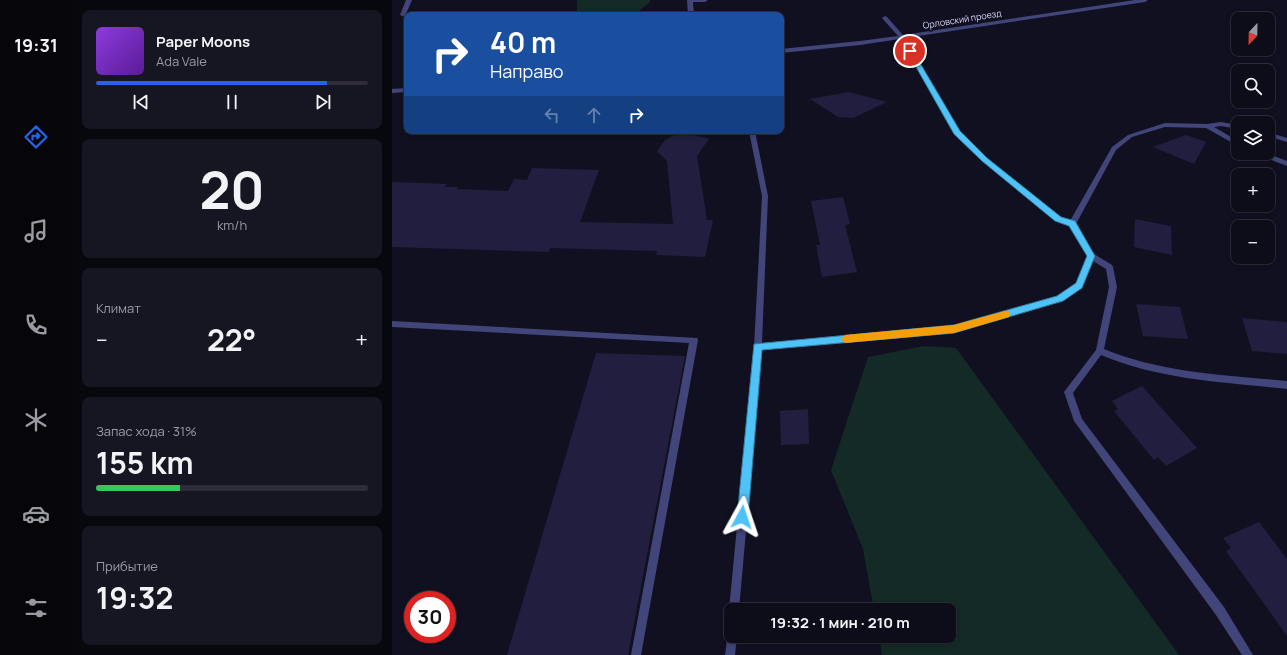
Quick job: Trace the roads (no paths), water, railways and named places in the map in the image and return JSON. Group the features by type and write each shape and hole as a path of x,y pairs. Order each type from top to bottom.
{"street":[{"path":"404,14 409,0"},
{"path":"691,12 690,1 705,0"},
{"name":"Орловский проезд","path":"784,51 902,37 1145,0"},
{"path":"885,18 902,37 957,132 984,159 1058,219 1072,224 1091,256 1109,267 1113,287 1100,351 1068,392 1078,421 1220,611 1248,655"},
{"path":"392,91 404,90"},
{"path":"1072,224 1114,149 1130,136 1165,124 1207,126 1221,124 1231,126"},
{"path":"1207,126 1231,140"},
{"path":"735,603 758,347 764,196 753,134"},
{"path":"1275,136 1287,140"},
{"path":"1275,159 1287,164"},
{"path":"758,347 954,329 1060,299 1079,285 1091,256"},
{"path":"392,324 694,340 636,655"},
{"path":"1100,351 1119,360 1169,372 1287,385"},
{"path":"730,655 731,643"}]}
